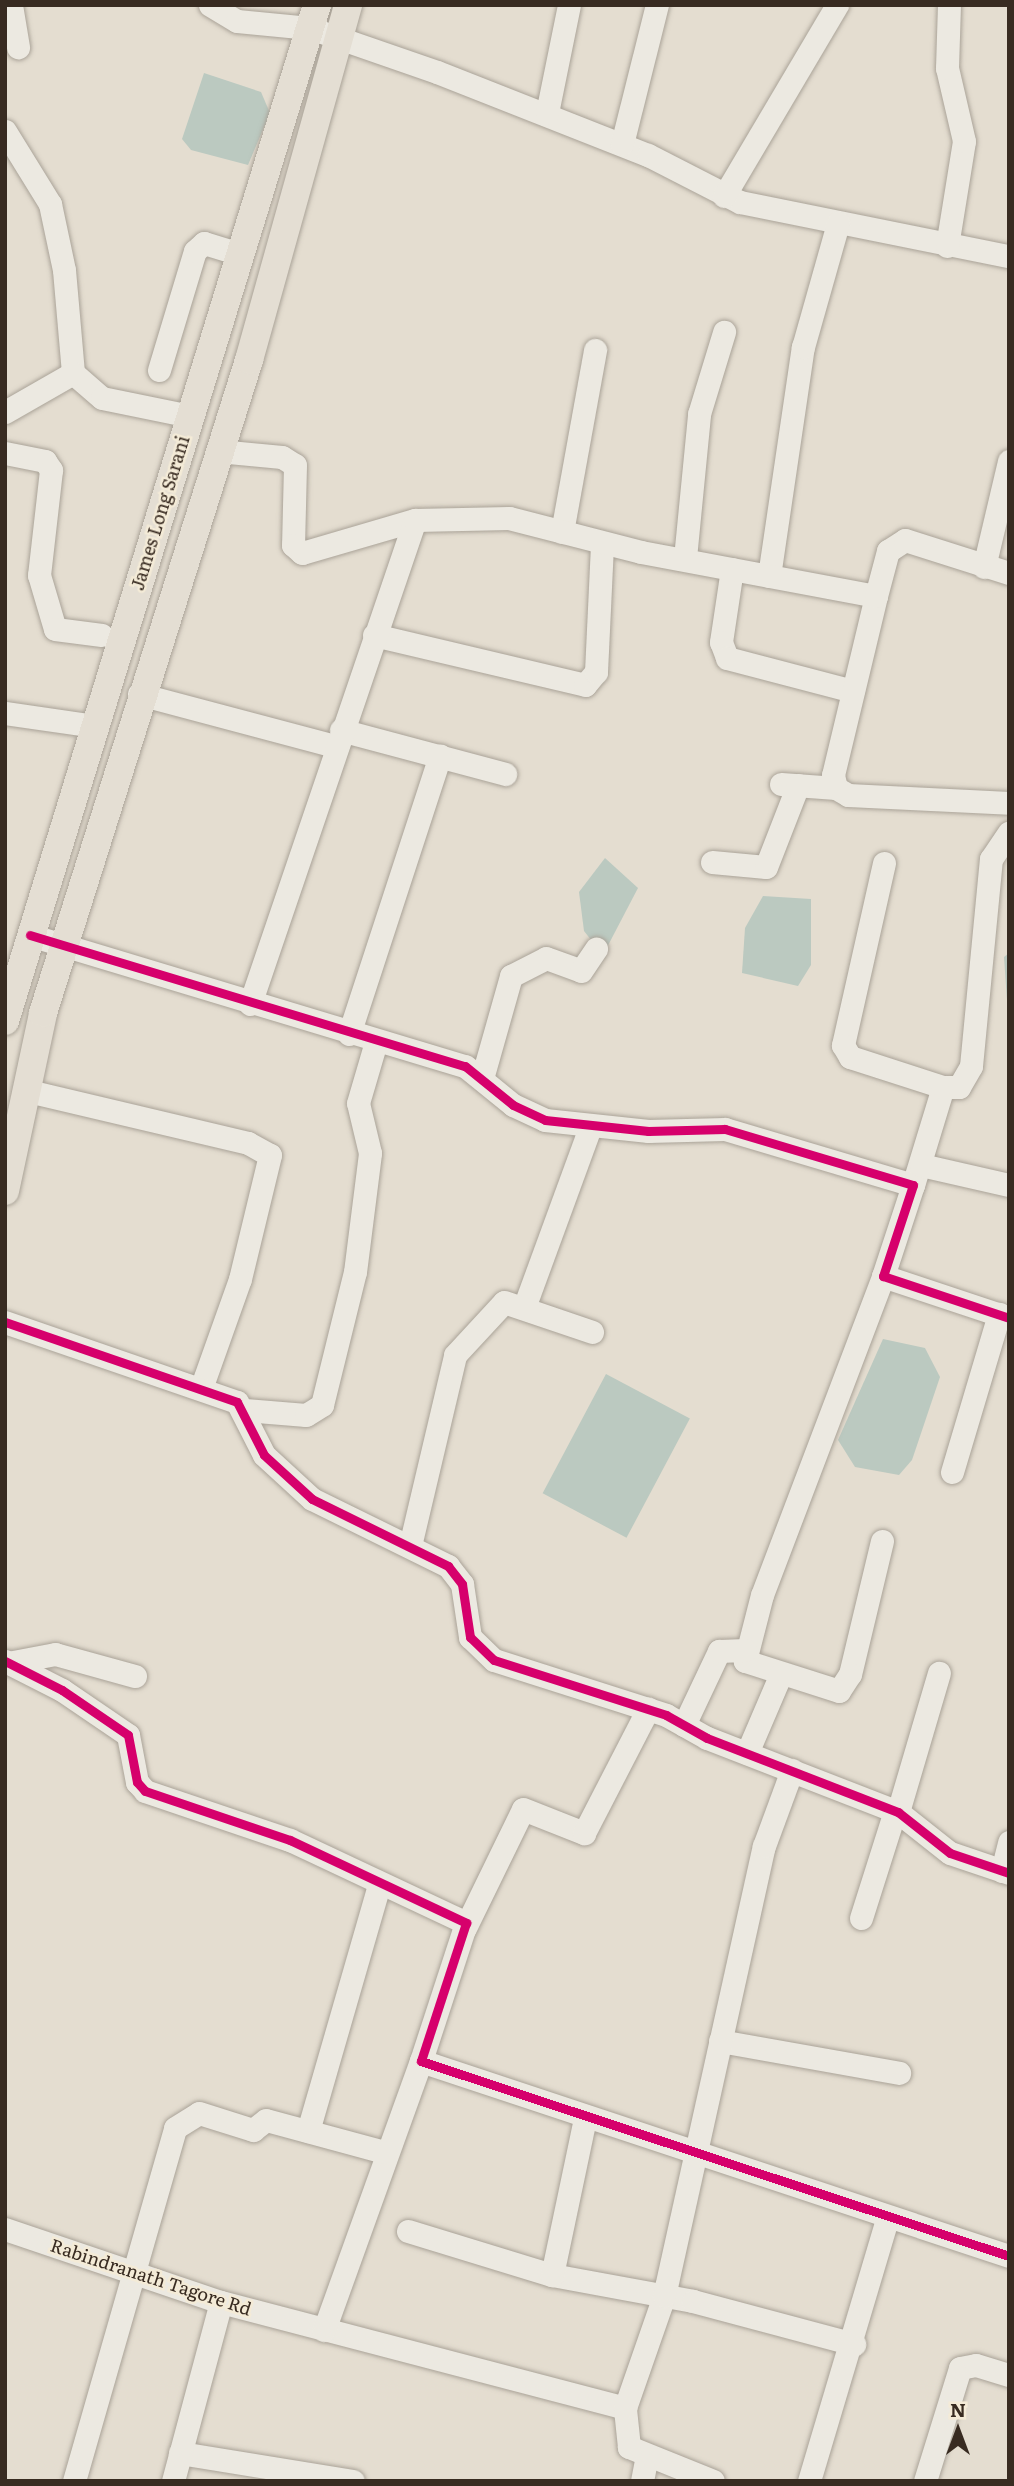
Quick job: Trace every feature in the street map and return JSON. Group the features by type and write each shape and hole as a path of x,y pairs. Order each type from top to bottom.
{"main road":[{"path":"5,1191 24,1090 139,694 221,441 348,5"},
{"name":"James Long Sarani","path":"5,1021 314,17"},
{"path":"191,416 221,441"}],"street":[{"path":"10,5 18,47"},
{"path":"210,5 258,26 314,17 339,39 547,113 622,144 724,196 947,246 1009,256"},
{"path":"547,113 569,5"},
{"path":"622,144 657,5"},
{"path":"724,196 837,5"},
{"path":"947,246 964,141 947,68 948,5"},
{"path":"5,131 50,204 64,270 73,373 102,398 191,416"},
{"path":"769,576 803,347 838,223"},
{"path":"159,370 195,251 204,243 240,254"},
{"path":"685,558 699,414 724,332"},
{"path":"562,532 595,350"},
{"path":"5,412 73,373"},
{"path":"221,441 282,457 295,465 293,545 302,554 415,520 472,514 602,543 876,596"},
{"path":"5,453 45,461 51,470 39,575 55,629 102,635"},
{"path":"984,567 1009,461"},
{"path":"250,1004 338,738 415,520"},
{"path":"836,788 833,775 876,596 893,543 905,541 1009,573"},
{"path":"374,635 586,685 596,672 602,543"},
{"path":"732,569 721,642 727,658 853,691"},
{"path":"139,694 338,738 440,755 505,774"},
{"path":"5,713 94,726"},
{"path":"349,1034 440,755"},
{"path":"712,862 766,867 790,785 836,788 848,795 1009,803"},
{"path":"884,863 845,1052 943,1087 959,1087 971,1066 991,859 1009,832"},
{"path":"30,935 483,1075 524,1110 590,1127 726,1129 917,1175 1009,1185"},
{"path":"483,1075 511,976 546,958 582,971 596,949"},
{"path":"5,1321 202,1386 245,1410 306,1415 322,1405 355,1272 370,1153 358,1103 376,1042"},
{"path":"882,1541 846,1685 830,1692 752,1667 745,1650 883,1276 943,1087"},
{"path":"24,1090 248,1143 270,1154 267,1186 202,1386"},
{"path":"525,1305 590,1127"},
{"path":"883,1276 1004,1316 952,1472"},
{"path":"410,1546 455,1355 481,1331 496,1307 525,1305 592,1332"},
{"path":"245,1410 264,1455 285,1478 334,1514 410,1546 448,1566 462,1584 470,1637 494,1660 648,1709 747,1753 897,1811 950,1853 1005,1872 1009,1842"},
{"path":"684,1725 719,1651 745,1650"},
{"path":"9,1662 55,1654 135,1676"},
{"path":"9,1662 128,1735 137,1782 145,1791 290,1840 379,1885 466,1923 465,1928"},
{"path":"862,1918 939,1673"},
{"path":"747,1753 780,1676"},
{"path":"324,2330 385,2152 421,2060 465,1928 523,1809 584,1833 648,1709"},
{"path":"713,2481 629,2447 625,2408 664,2296 764,1846 792,1770"},
{"path":"308,2131 379,1885"},
{"path":"720,2041 899,2073"},
{"path":"421,2060 586,2118 697,2151 887,2219 1009,2256"},
{"path":"74,2481 138,2272 175,2128 199,2113 253,2130 266,2120 385,2152"},
{"path":"552,2276 586,2118"},
{"path":"809,2481 854,2344 887,2219"},
{"name":"Rabindranath Tagore Rd","path":"5,2229 221,2302 625,2408"},
{"path":"408,2231 552,2276 664,2296 854,2344"},
{"path":"173,2481 221,2302"},
{"path":"925,2481 960,2368 976,2365 1009,2375"},
{"path":"180,2453 353,2481"},
{"path":"642,2481 647,2455"}],"shaded area":[{"path":"204,73 261,92 270,113 248,165 191,150 182,139"},
{"path":"605,858 638,888 603,955 584,931 579,892"},
{"path":"763,896 811,899 811,965 798,986 742,973 745,928"},
{"path":"1009,953 1009,1029 1004,957"},
{"path":"883,1339 925,1348 940,1377 912,1460 899,1475 855,1467 838,1440"},
{"path":"606,1374 690,1419 627,1538 543,1493"}],"cycle path":[{"path":"30,935 465,1066 513,1105 545,1120 648,1131 725,1129 913,1185 883,1276 1009,1318"},
{"path":"5,1322 237,1402 264,1455 312,1499 448,1566 462,1584 470,1637 494,1660 666,1715 707,1738 898,1812 950,1853 1009,1873"},
{"path":"5,1661 62,1690 128,1735 137,1782 145,1791 290,1840 466,1923 421,2061 1009,2256"}]}
